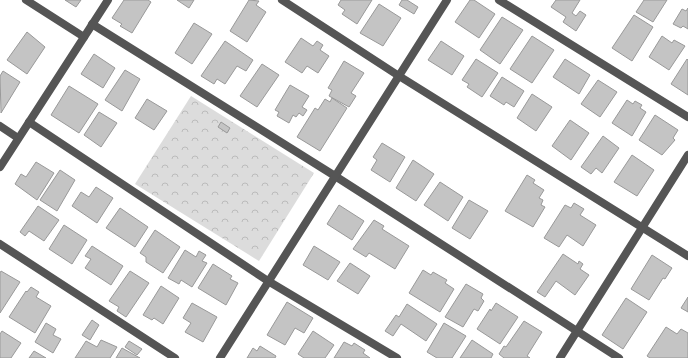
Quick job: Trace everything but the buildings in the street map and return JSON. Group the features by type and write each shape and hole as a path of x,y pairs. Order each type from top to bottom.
{"street":[{"path":"26,0 84,37"},
{"path":"0,167 108,0"},
{"path":"282,0 399,76 688,256"},
{"path":"220,358 447,0"},
{"path":"499,0 688,117"},
{"path":"92,24 336,176 619,358"},
{"path":"29,122 268,281 397,358"},
{"path":"0,126 18,138"},
{"path":"560,358 688,155"},
{"path":"0,244 175,358"}],"green space":[{"path":"191,96 314,173 259,261 135,184"}]}
